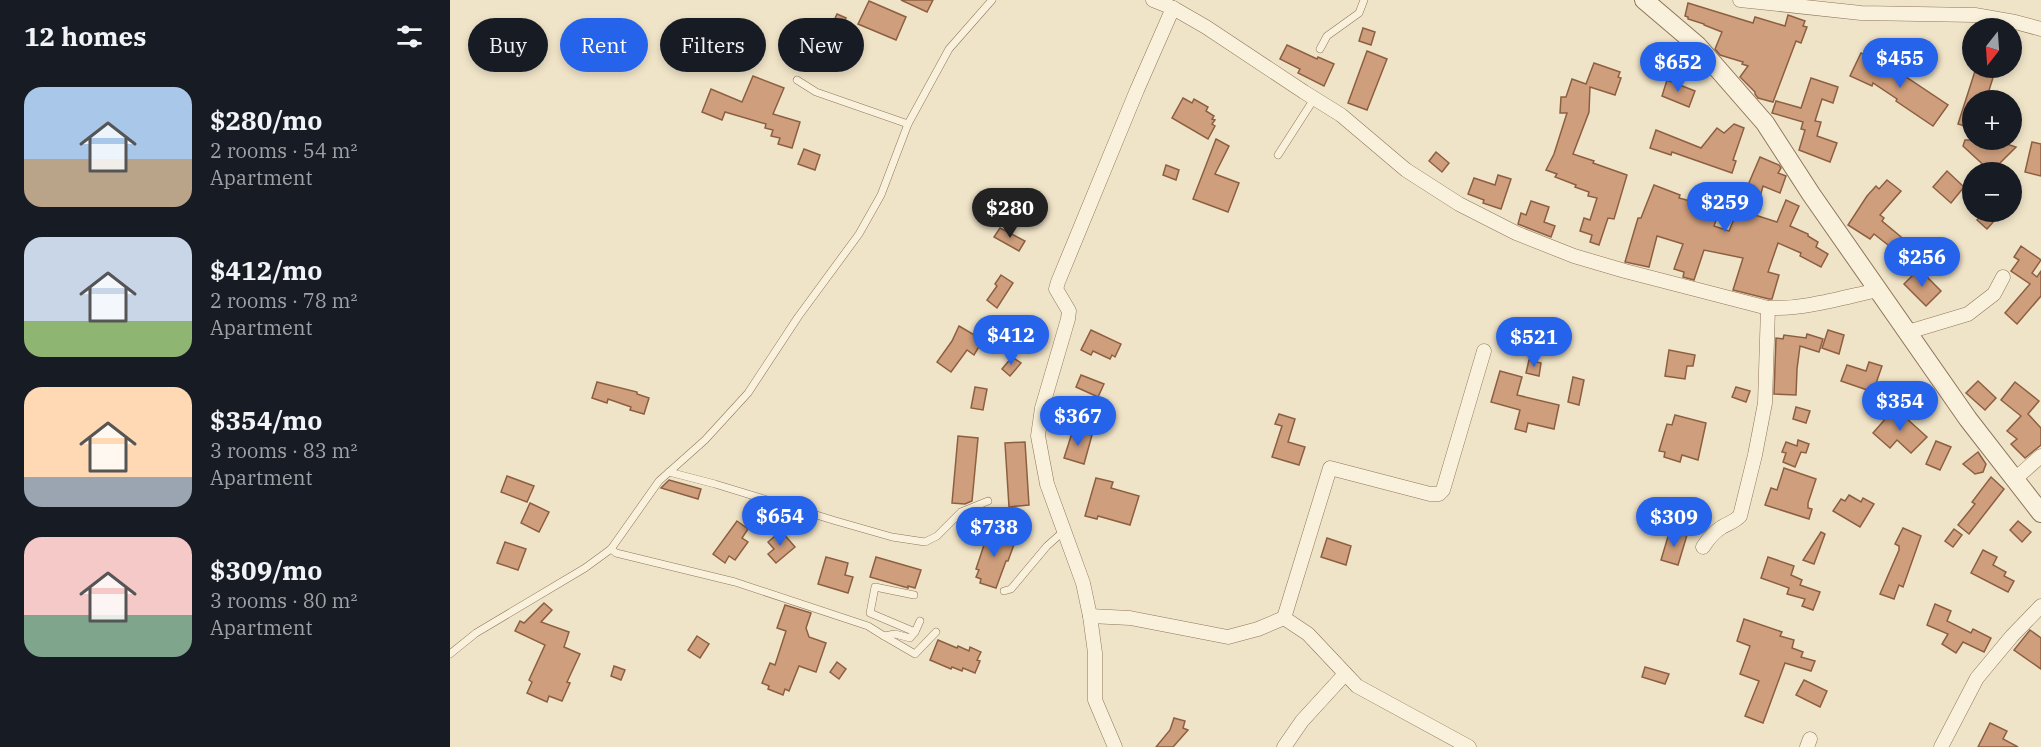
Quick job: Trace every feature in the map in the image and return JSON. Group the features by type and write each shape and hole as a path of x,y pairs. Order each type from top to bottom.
{"street":[{"path":"1153,0 1173,8 1349,120 1406,170 1459,204 1516,233 1574,256 1625,272 1768,308 1811,305 1878,290"},
{"path":"1644,0 1697,45 1765,123 1811,194 1968,420 2041,513"},
{"path":"1740,0 1779,2 1861,13 1975,15 2038,24"},
{"path":"1115,747 1095,700 1095,653 1083,583 1047,484 1038,436 1042,408 1069,311 1056,290 1079,227 1173,8"},
{"path":"1908,332 1968,314 1994,294 2003,277"},
{"path":"1702,546 1722,527 1734,523 1740,516 1765,403 1768,308"},
{"path":"1284,618 1329,468 1430,494 1439,494 1446,479 1484,351"},
{"path":"2015,479 2041,456"},
{"path":"1941,747 1977,678 2041,606"},
{"path":"1090,616 1130,618 1228,637 1258,629 1284,618"},
{"path":"1284,618 1308,634 1357,686 1469,747"},
{"path":"1284,747 1302,721 1346,674"}],"lane":[{"path":"450,654 476,633 585,568 611,549 659,481 705,440 748,393 798,317 859,234 881,195 908,124 949,49 992,0"},
{"path":"1320,50 1327,36 1359,13 1364,0"},
{"path":"797,80 816,92 908,124"},
{"path":"1278,155 1314,99"},
{"path":"669,472 892,537 925,542 937,536 962,512 988,501"},
{"path":"1004,591 1011,589 1047,546 1065,530"},
{"path":"611,549 616,553 746,586 868,626 915,654 936,632"},
{"path":"914,595 875,586 870,613 915,632"},
{"path":"884,636 895,634 910,638 920,621"}],"building":[{"path":"901,0 933,0 927,12"},
{"path":"869,1 906,17 896,40 864,27 864,18 861,18"},
{"path":"1688,3 1753,23 1755,17 1785,26 1788,15 1805,21 1803,26 1807,27 1801,43 1796,41 1773,102 1758,98 1740,77 1748,66 1742,64 1743,62 1720,55 1715,49 1722,32 1685,16"},
{"path":"1363,28 1375,32 1371,45 1359,41"},
{"path":"1287,45 1334,64 1324,86 1298,73 1300,69 1280,59"},
{"path":"1367,51 1387,59 1367,110 1348,103"},
{"path":"1861,53 1900,73 1948,105 1933,126 1873,83 1872,86 1850,76"},
{"path":"1594,63 1620,72 1618,77 1621,78 1615,95 1590,87 1589,112 1573,154 1627,175 1614,219 1608,218 1599,245 1590,242 1592,235 1580,231 1584,218 1590,220 1597,198 1588,196 1589,192 1555,177 1557,174 1546,170 1554,154 1567,113 1560,113 1561,97 1566,97 1572,79 1586,84"},
{"path":"753,76 784,88 773,114 800,122 792,148 778,144 780,138 771,136 773,130 765,128 766,124 725,112 722,120 702,112 711,89 742,102"},
{"path":"1811,78 1838,87 1833,103 1822,99 1815,121 1821,122 1817,136 1837,143 1830,162 1799,150 1805,130 1801,129 1803,122 1772,113 1776,101 1801,108"},
{"path":"1973,78 1993,78 1989,90 1969,90"},
{"path":"1667,80 1695,91 1689,107 1662,96"},
{"path":"1183,98 1192,103 1194,99 1208,107 1206,111 1214,116 1212,119 1215,120 1212,124 1215,126 1208,139 1172,118"},
{"path":"1962,112 1962,125 1958,124"},
{"path":"1734,124 1744,128 1733,160 1736,161 1732,173 1672,152 1671,155 1650,148 1656,130 1701,148 1717,128 1724,133"},
{"path":"1216,139 1229,146 1215,174 1239,183 1228,212 1193,199"},
{"path":"2032,142 2041,144 2041,176 2025,172"},
{"path":"804,149 820,155 815,170 798,164"},
{"path":"1967,150 2013,150 2001,162 1980,162"},
{"path":"1436,152 1449,163 1442,172 1429,161"},
{"path":"1760,157 1779,165 1781,168 1778,173 1786,176 1780,193 1763,186 1755,215 1777,222 1786,200 1799,206 1790,226 1808,234 1818,242 1816,247 1828,254 1821,267 1800,256 1801,253 1778,243 1768,272 1779,275 1772,299 1769,299 1733,290 1743,258 1704,250 1694,280 1683,277 1684,272 1674,269 1683,244 1657,236 1649,267 1625,262 1638,218 1641,218 1654,185 1680,195 1679,198 1720,209 1714,226 1729,231 1736,214 1739,215"},
{"path":"1166,165 1179,170 1176,180 1163,175"},
{"path":"1947,171 1962,185 1962,189 1951,203 1933,187"},
{"path":"1498,175 1511,179 1501,209 1483,203 1484,200 1468,194 1474,178 1495,185"},
{"path":"1887,180 1901,191 1880,215 1884,218 1882,221 1906,241 1897,252 1874,234 1870,239 1848,225 1867,196 1876,186 1879,189"},
{"path":"1531,201 1549,207 1544,222 1555,226 1551,237 1518,224 1521,213 1526,215"},
{"path":"1979,222 1993,222 1987,229"},
{"path":"1000,228 1025,241 1019,251 994,237"},
{"path":"2021,246 2041,260 2032,273 2037,277 2041,271 2041,296 2017,324 2005,313 2030,284 2011,271 2019,260 2014,257"},
{"path":"1919,269 1941,291 1926,306 1904,284"},
{"path":"1001,275 1013,283 997,308 987,300 997,286 995,284"},
{"path":"959,326 983,340 974,355 967,350 951,372 937,362 952,341"},
{"path":"1091,330 1121,344 1115,357 1112,355 1110,359 1093,351 1091,355 1081,350"},
{"path":"1828,330 1844,335 1839,354 1822,348"},
{"path":"1807,334 1823,339 1819,352 1800,346 1796,395 1774,394 1776,338 1783,339 1784,335 1806,338"},
{"path":"1669,350 1695,355 1693,366 1687,366 1685,379 1665,376"},
{"path":"1012,357 1021,363 1010,376 1002,369"},
{"path":"1529,360 1541,363 1539,376 1526,373"},
{"path":"1869,362 1882,366 1873,392 1841,381 1847,365 1866,371"},
{"path":"1500,371 1522,377 1517,395 1559,405 1554,429 1528,423 1526,432 1515,429 1520,410 1491,402"},
{"path":"1081,375 1104,384 1098,397 1076,387"},
{"path":"1573,377 1584,380 1579,405 1568,402"},
{"path":"1978,381 1996,398 1985,410 1966,393"},
{"path":"597,382 637,392 649,398 644,414 608,399 607,403 592,398"},
{"path":"2015,382 2039,401 2028,414 2041,428 2041,445 2025,458 2011,444 2017,439 2007,431 2021,416 2001,400"},
{"path":"975,387 987,389 983,410 971,408"},
{"path":"1736,387 1750,391 1746,402 1732,397"},
{"path":"1796,407 1810,411 1806,423 1793,419"},
{"path":"1895,408 1927,437 1911,453 1897,440 1890,448 1873,433"},
{"path":"1279,414 1295,419 1288,442 1305,447 1299,465 1272,457 1282,426 1275,424"},
{"path":"1675,415 1706,423 1698,460 1682,455 1680,462 1664,457 1665,452 1659,451 1667,424 1672,425"},
{"path":"1073,430 1092,435 1084,464 1064,458"},
{"path":"958,436 978,438 972,501 965,504 952,503"},
{"path":"1798,440 1809,444 1806,453 1801,452 1795,467 1783,462 1786,453 1782,452 1786,442 1797,446"},
{"path":"1936,441 1951,447 1940,470 1926,464"},
{"path":"1025,442 1029,505 1009,507 1005,443"},
{"path":"1978,452 1986,464 1983,472 1975,474 1963,464"},
{"path":"1784,468 1816,479 1808,503 1808,508 1812,509 1809,519 1765,505 1771,488 1777,490"},
{"path":"507,476 534,486 527,502 501,492"},
{"path":"1991,477 2004,489 1969,534 1958,525 1975,504 1972,502"},
{"path":"1096,478 1113,482 1111,488 1139,496 1130,525 1098,516 1097,519 1085,516"},
{"path":"669,480 701,489 698,499 661,488"},
{"path":"1849,495 1861,502 1863,498 1874,504 1860,527 1833,511 1841,499 1845,501"},
{"path":"530,503 549,512 539,532 521,523"},
{"path":"737,521 748,529 742,538 748,542 735,560 729,556 725,563 713,554"},
{"path":"2018,521 2031,532 2022,542 2010,530"},
{"path":"1903,528 1921,536 1903,587 1899,585 1894,599 1880,594 1899,550 1899,546 1895,544"},
{"path":"1954,529 1962,535 1953,547 1945,541"},
{"path":"1670,530 1687,535 1678,565 1661,560"},
{"path":"781,531 795,547 776,563 768,554 774,549 768,542"},
{"path":"993,531 1016,539 996,588 980,583 981,579 976,577 979,570 976,569 986,539 989,540"},
{"path":"1821,532 1825,534 1814,564 1803,560"},
{"path":"1327,538 1351,546 1346,565 1321,557"},
{"path":"505,542 526,549 518,570 497,563"},
{"path":"1983,550 1997,557 1993,565 2006,572 2004,576 2014,581 2008,592 1971,573"},
{"path":"826,557 848,563 845,575 853,577 848,593 818,584"},
{"path":"876,557 921,570 915,588 870,577"},
{"path":"1768,557 1794,566 1791,575 1802,580 1800,585 1820,592 1813,610 1802,606 1805,599 1787,594 1789,588 1761,578"},
{"path":"544,603 552,610 541,622 569,632 564,647 580,654 567,682 570,683 562,701 549,696 547,702 527,693 532,682 529,680 545,645 515,631 520,621 524,623"},
{"path":"1935,604 1951,611 1947,621 1971,633 1973,629 1991,638 1984,652 1963,642 1956,653 1942,644 1948,634 1927,625"},
{"path":"785,605 811,613 806,628 809,637 826,643 816,672 799,666 789,691 785,689 783,695 768,689 769,686 762,683 770,663 775,665 786,631 777,628"},
{"path":"1744,619 1782,632 1780,636 1794,640 1792,648 1803,652 1801,657 1815,661 1811,671 1785,663 1763,723 1745,716 1759,681 1740,674 1750,646 1737,641"},
{"path":"2030,630 2041,638 2041,669 2014,650"},
{"path":"697,636 709,644 700,658 688,650"},
{"path":"938,640 957,648 958,646 969,651 970,647 981,652 975,673 963,668 962,671 952,667 951,669 930,660"},
{"path":"837,662 846,669 839,679 830,672"},
{"path":"614,666 625,670 621,680 611,676"},
{"path":"1645,667 1669,674 1665,684 1642,677"},
{"path":"1804,680 1827,691 1820,707 1796,695"},
{"path":"1174,718 1185,721 1183,728 1188,730 1173,747 1156,747 1170,730"},
{"path":"1990,723 2007,731 2003,739 2018,747 1978,747"}]}
